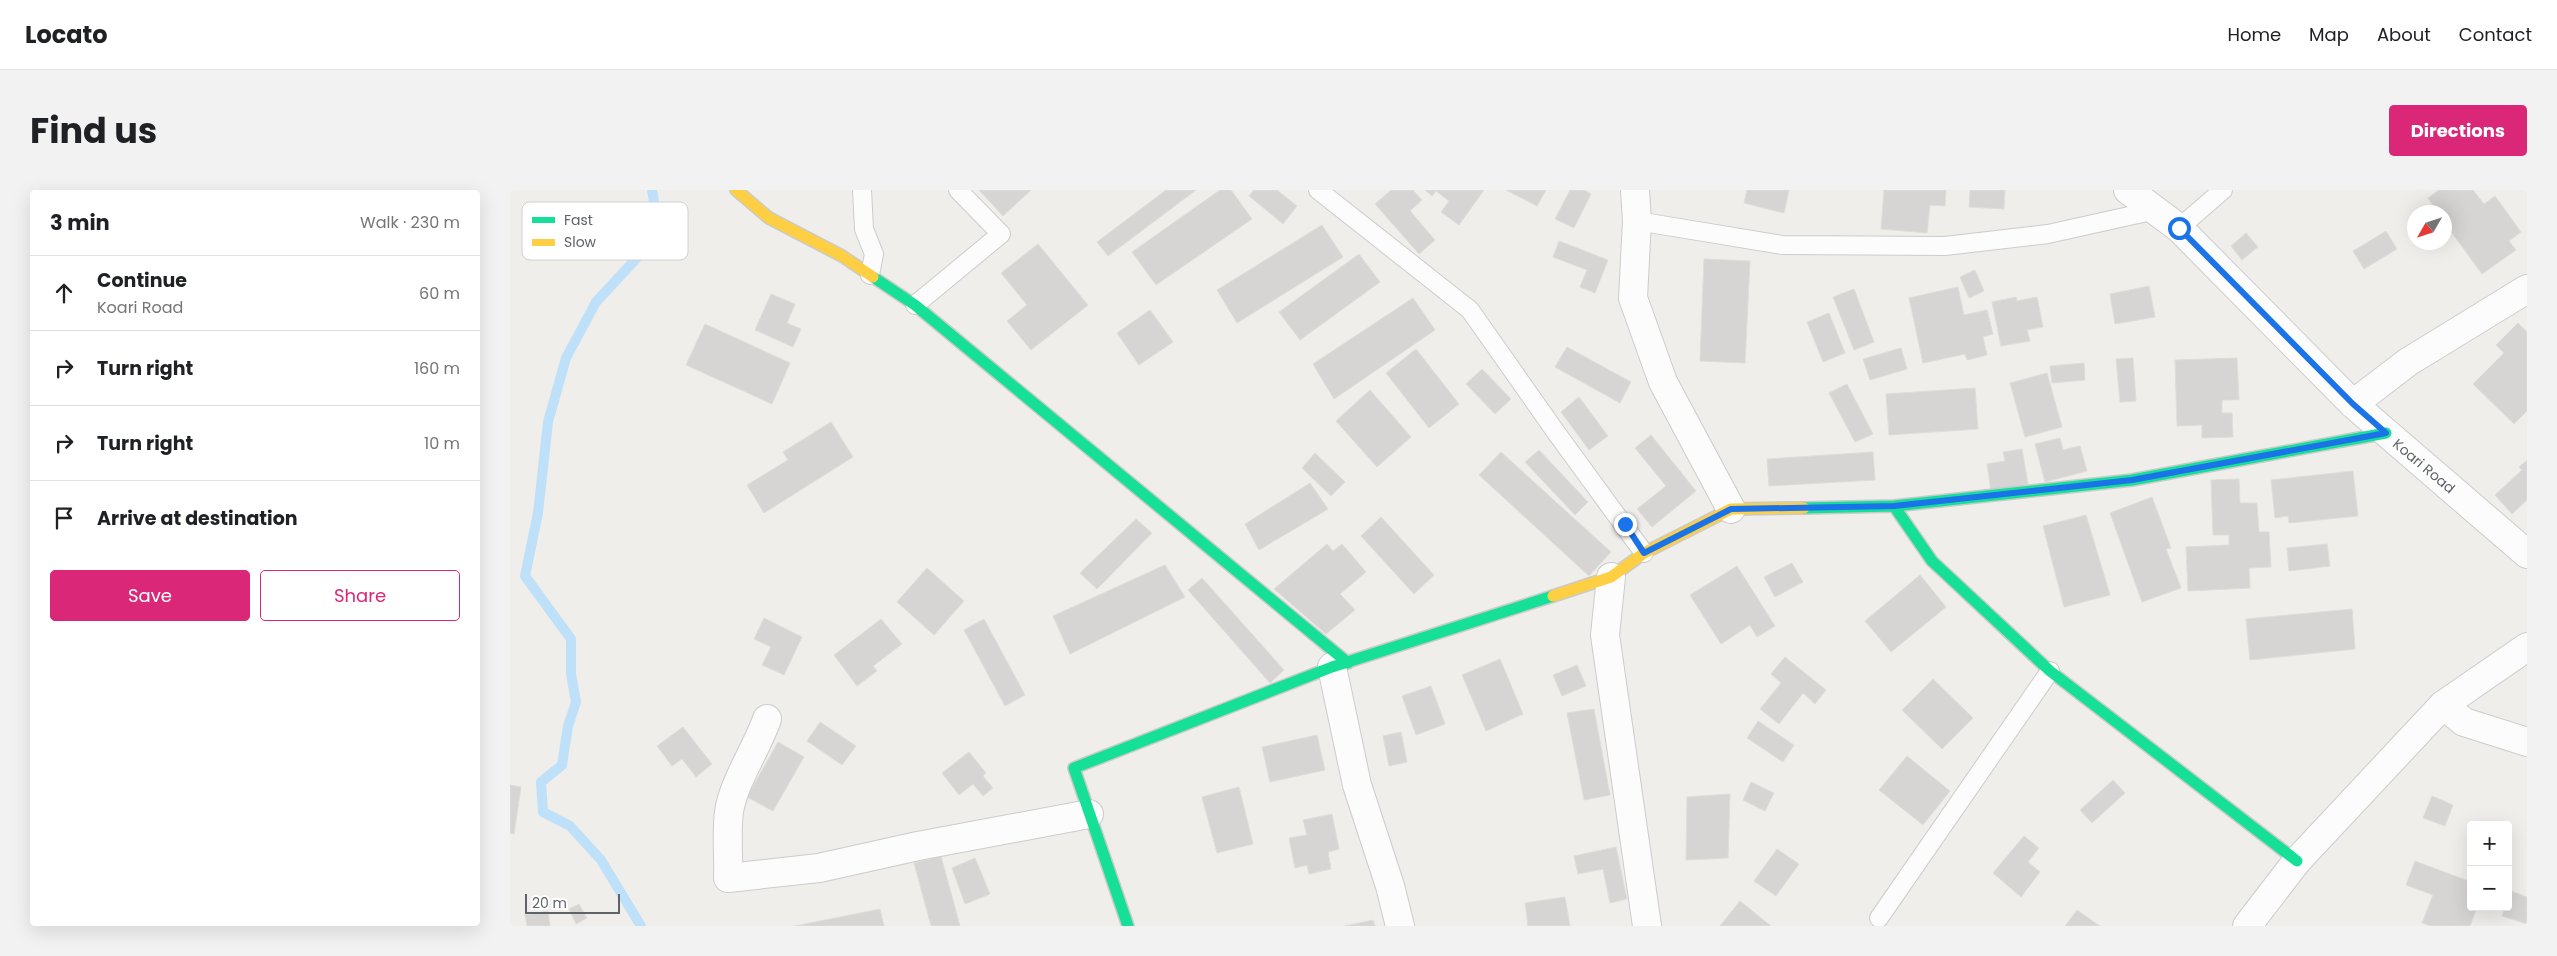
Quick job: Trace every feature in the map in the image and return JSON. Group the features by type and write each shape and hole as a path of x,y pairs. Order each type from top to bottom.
{"street":[{"path":"736,190 769,218 842,256 915,305 1340,665 1357,785 1390,886 1400,926"},
{"path":"1635,190 1637,221 1633,298 1663,382 1731,509"},
{"name":"Koari Road","path":"2128,190 2179,228 2353,404 2527,554"},
{"path":"2353,404 2408,362 2527,289"},
{"path":"1128,926 1074,768 1340,665 1611,577 1644,553 1731,509 1894,506 2132,480 2386,433"},
{"path":"1894,506 1932,561 2050,671 2297,860"},
{"path":"1611,577 1605,635 1647,926"},
{"path":"2247,926 2297,860 2443,705 2527,648"},
{"path":"2443,705 2464,722 2527,742"},
{"path":"766,719 760,739 744,770 729,811 728,878 819,868 918,846 1089,814"}],"lane":[{"path":"862,190 864,229 874,254 870,275"},
{"path":"915,305 1001,234 958,190"},
{"path":"1318,190 1470,310 1644,553"},
{"path":"2179,228 2223,190"},
{"path":"1637,221 1782,245 1945,246 2048,234 2156,210"},
{"path":"1880,918 2050,671"}],"building":[{"path":"979,190 1031,190 1003,216"},
{"path":"1166,190 1196,190 1108,256 1097,242"},
{"path":"1220,190 1231,190 1252,219 1156,285 1132,252"},
{"path":"1254,190 1277,190 1297,206 1283,224 1249,196"},
{"path":"1391,190 1413,190 1422,200 1410,211 1435,240 1419,254 1375,204"},
{"path":"1425,190 1484,190 1459,225 1441,212 1449,201 1436,191 1432,196"},
{"path":"1506,190 1546,190 1537,206"},
{"path":"1570,190 1584,190 1591,194 1574,228 1555,219"},
{"path":"1747,190 1789,190 1784,213 1744,203"},
{"path":"1884,190 1946,190 1945,206 1930,205 1927,233 1881,229"},
{"path":"1970,190 2005,190 2004,209 1969,207"},
{"path":"2439,190 2473,190 2484,204 2495,196 2521,232 2509,241 2516,250 2482,274 2452,233 2452,205 2433,205 2428,198"},
{"path":"1322,225 1343,257 1237,323 1217,290"},
{"path":"2386,231 2397,249 2364,269 2353,251"},
{"path":"2246,233 2258,247 2242,260 2231,246"},
{"path":"1559,241 1608,260 1595,293 1580,287 1587,270 1553,257"},
{"path":"1038,244 1088,305 1031,350 1007,321 1027,305 1001,273"},
{"path":"1359,254 1380,282 1300,340 1279,312"},
{"path":"1704,259 1750,261 1745,363 1700,361"},
{"path":"1975,270 1984,291 1969,298 1960,277"},
{"path":"2149,286 2155,317 2115,324 2110,294"},
{"path":"1958,287 1964,315 1987,310 1993,334 1983,337 1987,355 1967,360 1965,354 1923,363 1909,298"},
{"path":"1854,289 1874,342 1854,350 1833,297"},
{"path":"771,294 795,304 787,323 801,329 793,347 755,330"},
{"path":"2016,297 2017,301 2037,297 2043,327 2027,330 2030,341 2001,346 1992,302"},
{"path":"1413,298 1435,330 1334,399 1313,364"},
{"path":"1150,310 1173,342 1139,365 1117,333"},
{"path":"1829,313 1845,353 1823,362 1807,322"},
{"path":"2518,323 2527,332 2527,411 2514,424 2473,384 2504,353 2496,345"},
{"path":"705,324 790,363 772,404 686,365"},
{"path":"1567,347 1631,382 1620,403 1555,367"},
{"path":"1901,348 1907,369 1870,380 1863,359"},
{"path":"1416,349 1459,404 1429,428 1386,373"},
{"path":"2133,358 2136,401 2120,402 2116,359"},
{"path":"2237,358 2239,400 2222,400 2222,413 2232,413 2233,437 2202,438 2202,425 2177,426 2175,360"},
{"path":"2084,363 2085,380 2052,383 2050,366"},
{"path":"1482,369 1511,399 1495,414 1466,384"},
{"path":"2047,373 2062,427 2025,437 2010,383"},
{"path":"1847,384 1873,434 1855,442 1829,393"},
{"path":"1975,388 1978,429 1889,435 1886,394"},
{"path":"1370,390 1411,437 1377,467 1336,421"},
{"path":"1579,397 1608,436 1589,450 1561,412"},
{"path":"831,422 853,457 764,513 747,485 788,460 783,452"},
{"path":"1651,435 1696,491 1652,527 1637,509 1666,486 1635,448"},
{"path":"2060,438 2063,450 2080,446 2087,471 2045,482 2035,444"},
{"path":"2022,449 2028,484 1991,491 1987,464 2005,461 2003,452"},
{"path":"1539,450 1588,502 1575,515 1525,462"},
{"path":"1501,452 1611,552 1589,576 1479,475"},
{"path":"1873,452 1875,480 1769,486 1767,459"},
{"path":"1315,453 1345,482 1331,496 1302,468"},
{"path":"2527,460 2527,500 2512,514 2495,495 2522,470 2519,467"},
{"path":"2353,471 2358,516 2289,523 2288,516 2275,518 2271,480"},
{"path":"2239,479 2240,503 2257,503 2259,532 2269,532 2271,567 2249,568 2250,588 2188,591 2186,547 2229,545 2229,535 2213,535 2211,480"},
{"path":"1310,483 1328,509 1259,550 1245,524"},
{"path":"2152,497 2171,548 2166,549 2181,588 2142,602 2110,513"},
{"path":"2086,515 2110,595 2064,607 2043,526"},
{"path":"1381,517 1434,575 1414,594 1361,536"},
{"path":"1136,519 1152,533 1097,589 1080,573"},
{"path":"1327,544 1333,551 1342,544 1366,572 1340,594 1355,610 1326,634 1274,589"},
{"path":"2327,544 2330,566 2289,571 2287,548"},
{"path":"1792,563 1803,582 1775,597 1764,577"},
{"path":"1165,565 1185,597 1070,654 1053,616"},
{"path":"1737,566 1775,626 1757,637 1750,625 1721,644 1690,595"},
{"path":"927,568 964,601 934,635 897,602"},
{"path":"1920,575 1946,607 1891,652 1865,621"},
{"path":"1202,578 1284,670 1270,683 1188,590"},
{"path":"2352,609 2355,649 2250,660 2246,619"},
{"path":"764,618 802,637 784,675 762,665 771,647 754,639"},
{"path":"881,619 902,644 873,666 877,671 857,686 834,655"},
{"path":"984,619 1025,695 1005,706 964,630"},
{"path":"1785,657 1826,690 1815,704 1803,693 1779,724 1760,709 1781,683 1771,674"},
{"path":"1500,659 1523,714 1486,731 1462,675"},
{"path":"1577,665 1586,686 1562,696 1553,675"},
{"path":"1933,679 1973,718 1942,749 1902,710"},
{"path":"1431,686 1445,724 1416,735 1402,696"},
{"path":"1594,709 1610,795 1584,800 1567,713"},
{"path":"1758,721 1794,745 1783,762 1747,738"},
{"path":"820,722 856,746 842,765 807,741"},
{"path":"683,727 712,764 696,777 682,759 672,766 657,746"},
{"path":"1401,732 1407,762 1389,766 1383,736"},
{"path":"1317,735 1325,770 1270,782 1262,747"},
{"path":"778,742 804,757 773,811 747,797"},
{"path":"969,752 986,773 983,776 993,788 983,796 973,784 959,795 942,773"},
{"path":"1907,756 1950,791 1923,825 1879,790"},
{"path":"2113,780 2125,793 2092,823 2080,810"},
{"path":"1751,782 1774,793 1765,811 1743,800"},
{"path":"510,785 521,787 514,834 510,833"},
{"path":"1239,787 1253,844 1217,853 1202,797"},
{"path":"1730,794 1728,858 1686,860 1687,797"},
{"path":"2432,796 2453,805 2445,826 2423,818"},
{"path":"1332,814 1339,849 1328,852 1331,869 1309,874 1307,865 1295,868 1289,838 1307,835 1303,820"},
{"path":"2024,836 2039,848 2028,862 2040,872 2021,897 1993,873"},
{"path":"1616,847 1627,899 1610,903 1603,869 1578,874 1574,856"},
{"path":"1777,849 1799,864 1776,896 1754,881"},
{"path":"941,856 960,926 931,926 914,863"},
{"path":"975,858 990,894 965,904 952,868"},
{"path":"2415,861 2467,880 2467,911 2476,911 2470,926 2431,926 2422,923 2433,895 2406,885"},
{"path":"2512,891 2527,897 2527,924 2502,916 2504,911 2512,911"},
{"path":"1565,897 1570,926 1528,926 1525,903"},
{"path":"1740,901 1771,926 1720,926"},
{"path":"579,904 587,918 576,924 569,909"},
{"path":"880,909 884,926 795,926"},
{"path":"2077,910 2100,926 2065,926"},
{"path":"548,911 550,926 527,926 525,915"},
{"path":"1373,920 1375,926 1345,926"}],"waterway":[{"path":"652,190 654,202"},
{"path":"635,260 596,302 566,358 548,422 538,513 525,576 571,639 571,674 576,702 568,726 562,765 541,782 543,812 570,826 601,860 641,926"}],"traffic: fast":[{"path":"873,277 915,305 1348,663"},
{"path":"1804,508 1894,506 2132,480 2386,433"},
{"path":"1894,506 1932,561 2050,671 2297,861"},
{"path":"1128,926 1074,768 1332,667 1553,596"}],"traffic: slow":[{"path":"736,190 769,218 842,256 873,277"},
{"path":"1553,596 1611,577 1644,553 1731,509 1804,508"}],"route":[{"path":"1625,524 1644,553 1731,509 1894,506 2132,480 2386,433 2353,404 2179,228"}]}
